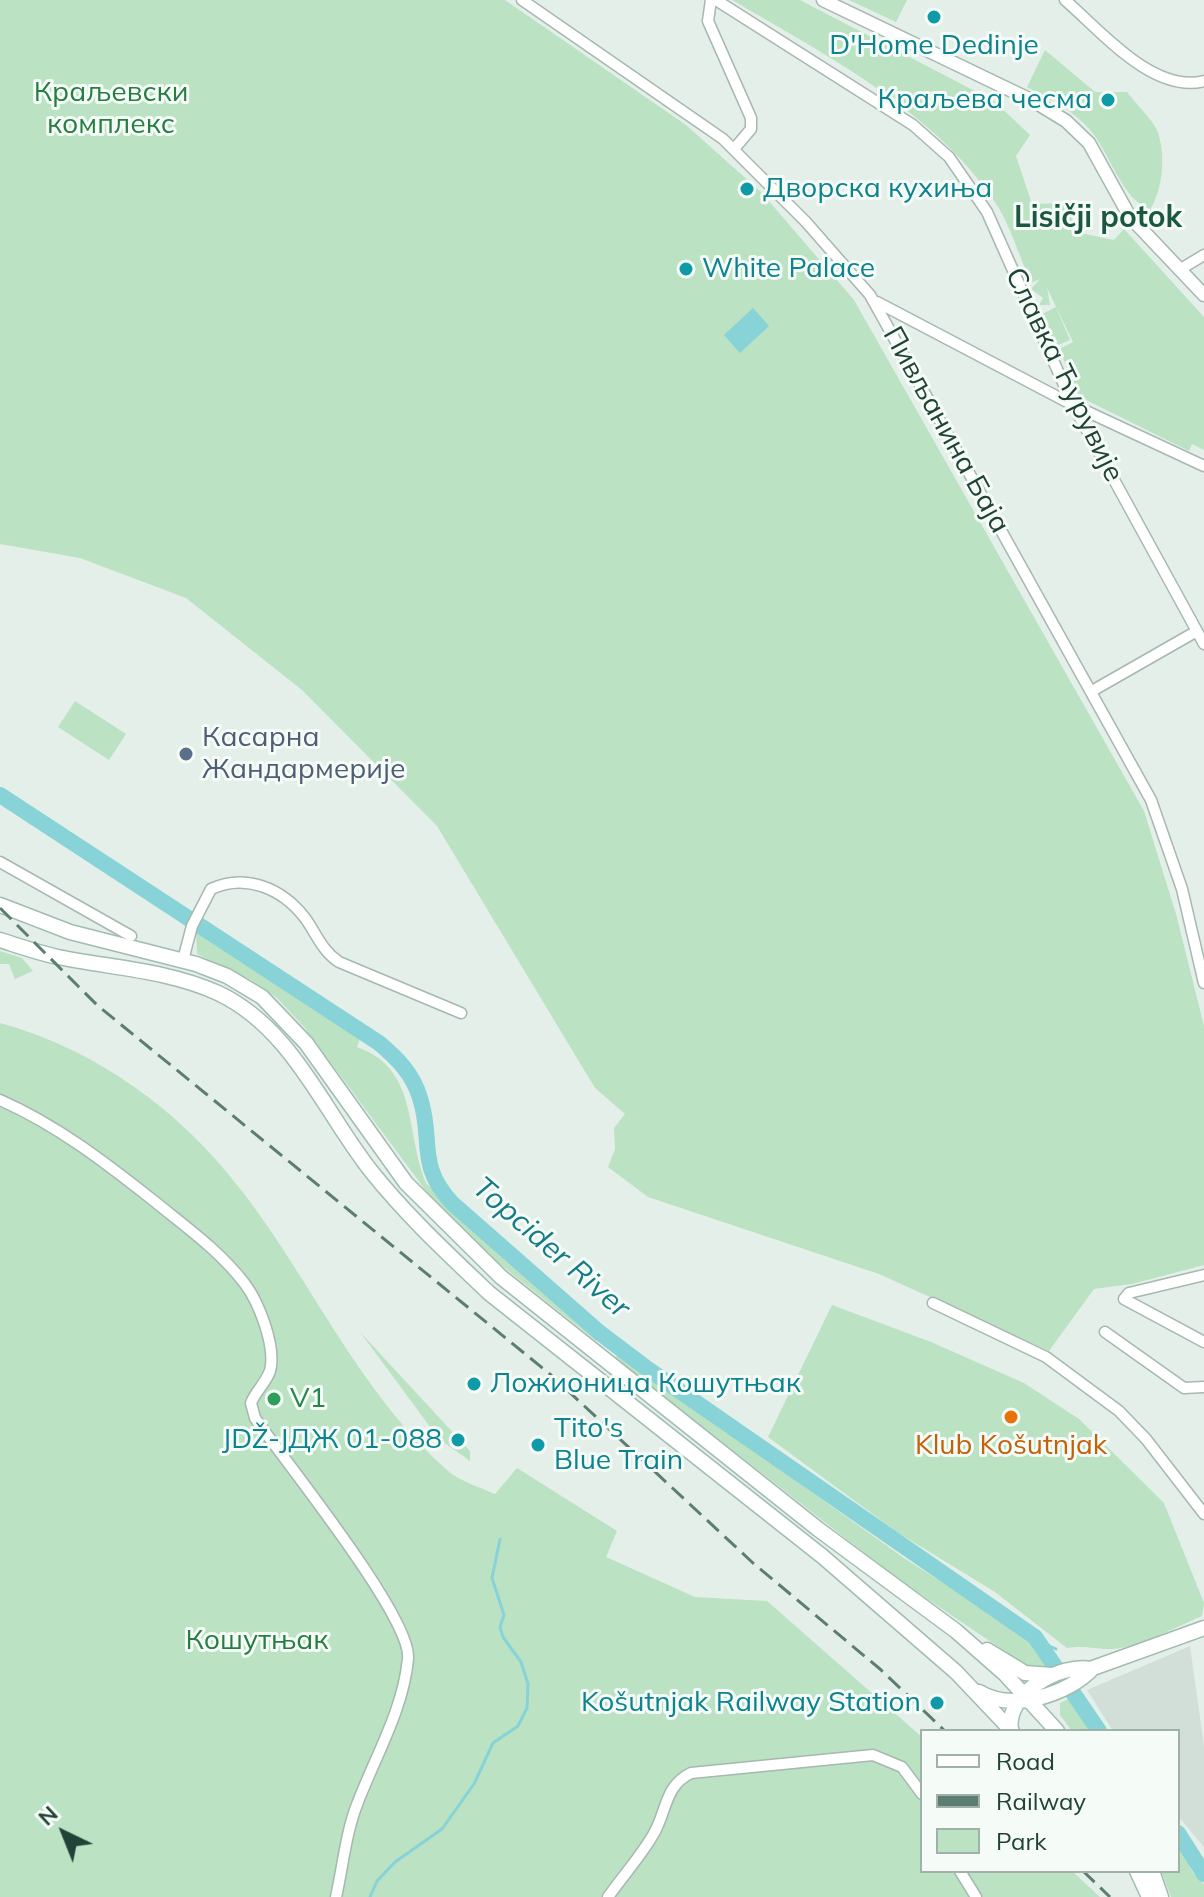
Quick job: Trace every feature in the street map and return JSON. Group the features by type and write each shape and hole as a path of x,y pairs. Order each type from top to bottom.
{"main road":[{"path":"0,905 70,932 183,960 247,987 280,1013 306,1043 406,1183 501,1277 807,1521 973,1646 1025,1673 1060,1681"},
{"path":"0,940 60,958 123,966 181,980 218,993 250,1012 284,1046 370,1170 489,1293 815,1550 972,1687 1010,1729"},
{"path":"1012,1729 1011,1711 1022,1698 1204,1628"},
{"path":"973,1646 1056,1729"},
{"path":"1057,1729 1050,1708 1060,1681"},
{"path":"972,1687 988,1697 1022,1698"},
{"path":"1138,1873 1149,1897"},
{"path":"1153,1873 1161,1897"}],"street":[{"name":"Пивљанина Баја","path":"522,0 734,149 806,222 873,300 1155,808 1182,889 1204,983"},
{"name":"Славка Ћурувије","path":"734,149 751,129 751,118 708,21 714,0 913,125 949,157 987,212 1073,405 1204,644"},
{"path":"823,0 1035,102 1066,121 1096,152 1130,217 1204,295"},
{"path":"1065,0 1154,75 1180,84 1204,81"},
{"path":"1179,270 1204,255"},
{"path":"873,300 1073,405 1204,466"},
{"path":"1092,691 1197,631"},
{"path":"0,862 131,936"},
{"path":"183,960 192,926 211,889 237,881 258,885 295,907 327,953 339,962 461,1013"},
{"path":"0,1100 42,1121 118,1173 202,1240 246,1286 259,1312 271,1356 270,1371 251,1403 255,1418 358,1558 405,1641 408,1658 394,1716 357,1803 336,1897"},
{"path":"1201,1342 1124,1299 1129,1293 1204,1275"},
{"path":"933,1303 1046,1357 1119,1411 1146,1439 1204,1514"},
{"path":"1105,1332 1184,1388 1204,1387"},
{"path":"608,1897 655,1832 669,1793 680,1779 691,1773 873,1755 902,1767 920,1791"},
{"path":"961,1873 976,1897"}],"shaded area":[{"path":"1190,1646 1204,1746 1204,1847 1180,1818 1180,1729 1112,1729 1087,1690"}],"green space":[{"name":"Краљевски комплекс","path":"0,0 505,0 686,125 761,192 854,300 1144,811 1176,914 1204,1026 1204,1265 1132,1284 1094,1289 1049,1351 879,1274 648,1197 608,1167 615,1149 614,1128 625,1114 595,1088 437,826 302,690 186,598 80,558 0,544"},
{"path":"732,0 800,0 994,101 1030,135 1016,156 1032,204 1063,203 1080,233 1114,240 1124,229 1204,317 1204,450 1192,444 1189,451 1080,397 1059,349 1073,342 1047,288 1050,305 1039,305 1043,298 1031,289 1040,279 1031,283 999,208 968,167 939,138 874,86"},
{"path":"849,0 907,0 896,22"},
{"path":"1045,50 1095,92 1127,92 1156,128 1162,148 1162,170 1158,192 1150,210 1123,185 1097,140 1083,123 1061,106 1027,87"},
{"path":"1056,307 1070,340 1056,346 1042,314"},
{"path":"75,701 126,734 109,760 58,727"},
{"path":"196,927 361,1036 357,1047 377,1057 391,1070 401,1086 426,1183 599,1337 596,1341 486,1253 432,1199 305,1028 277,998 251,980 197,954"},
{"path":"0,951 22,958 33,971 15,979 9,964 0,964"},
{"name":"Кошутњак","path":"0,1023 35,1034 103,1066 164,1109 192,1134 267,1225 387,1405 451,1473 495,1494 517,1468 617,1531 606,1557 695,1597 767,1601 920,1735 920,1873 1074,1873 1100,1897 0,1897"},
{"path":"832,1305 931,1342 1024,1383 1079,1419 1164,1503 1204,1603 1202,1616 1121,1648 1067,1648 995,1592 897,1532 768,1437"},
{"path":"360,1332 470,1451 470,1461 439,1439"},
{"path":"617,1353 904,1558 1031,1639 1051,1666 1040,1670 1028,1667 895,1577 616,1359"},
{"path":"1070,1698 1092,1729 1070,1729 1060,1715 1060,1703"},
{"path":"1180,1847 1193,1873 1204,1884 1204,1897 1171,1897 1162,1873 1180,1873"}],"water":[{"path":"753,308 769,326 740,353 724,335"}],"waterway":[{"name":"Topcider River","path":"0,795 379,1043 404,1067 417,1089 424,1113 430,1164 441,1189 452,1203 600,1333 645,1367 1035,1637 1098,1729"},
{"path":"370,1897 377,1881 395,1862 442,1829 474,1784 493,1743 518,1726 527,1708 528,1684 521,1662 503,1637 500,1627 504,1615 492,1578 500,1539"},
{"path":"1039,1641 1056,1649"},
{"name":"Topcider River","path":"1180,1836 1204,1874"}],"railway":[{"path":"0,908 97,1005 551,1375 753,1563 880,1669 943,1729"},
{"path":"1085,1873 1110,1897"}],"place":[{"name":"D'Home Dedinje","path":"934,17"},
{"name":"Краљева чесма","path":"1108,100"},
{"name":"Дворска кухиња","path":"747,189"},
{"name":"White Palace","path":"686,269"},
{"name":"Касарна Жандармерије","path":"186,754"},
{"name":"Ложионица Кошутњак","path":"474,1384"},
{"name":"V1","path":"274,1399"},
{"name":"Klub Košutnjak","path":"1011,1417"},
{"name":"JDŽ-JДЖ 01-088","path":"458,1440"},
{"name":"Tito's Blue Train","path":"538,1445"},
{"name":"Košutnjak Railway Station","path":"937,1703"}],"district":[{"name":"Lisičji potok","path":"1098,218"}]}
